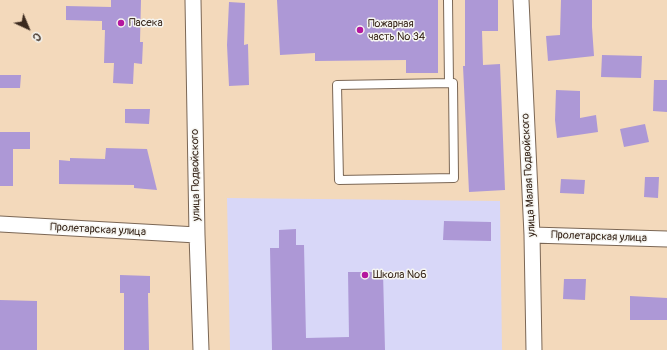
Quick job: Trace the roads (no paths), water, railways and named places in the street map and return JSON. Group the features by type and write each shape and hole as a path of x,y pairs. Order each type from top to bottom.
{"street":[{"name":"улица Подвойского","path":"193,0 197,235 201,350"},
{"name":"улица Малая Подвойского","path":"521,0 532,235 534,350"},
{"name":"Пролетарская улица","path":"0,224 197,235"},
{"name":"Пролетарская улица","path":"532,235 667,239"}],"lane":[{"path":"448,0 449,83"},
{"path":"449,83 453,83 454,178 339,180 338,85 449,83"}],"place":[{"name":"Пасека","path":"121,23"},
{"name":"Пожарная часть № 34","path":"360,30"},
{"name":"Школа №6","path":"365,275"}]}
